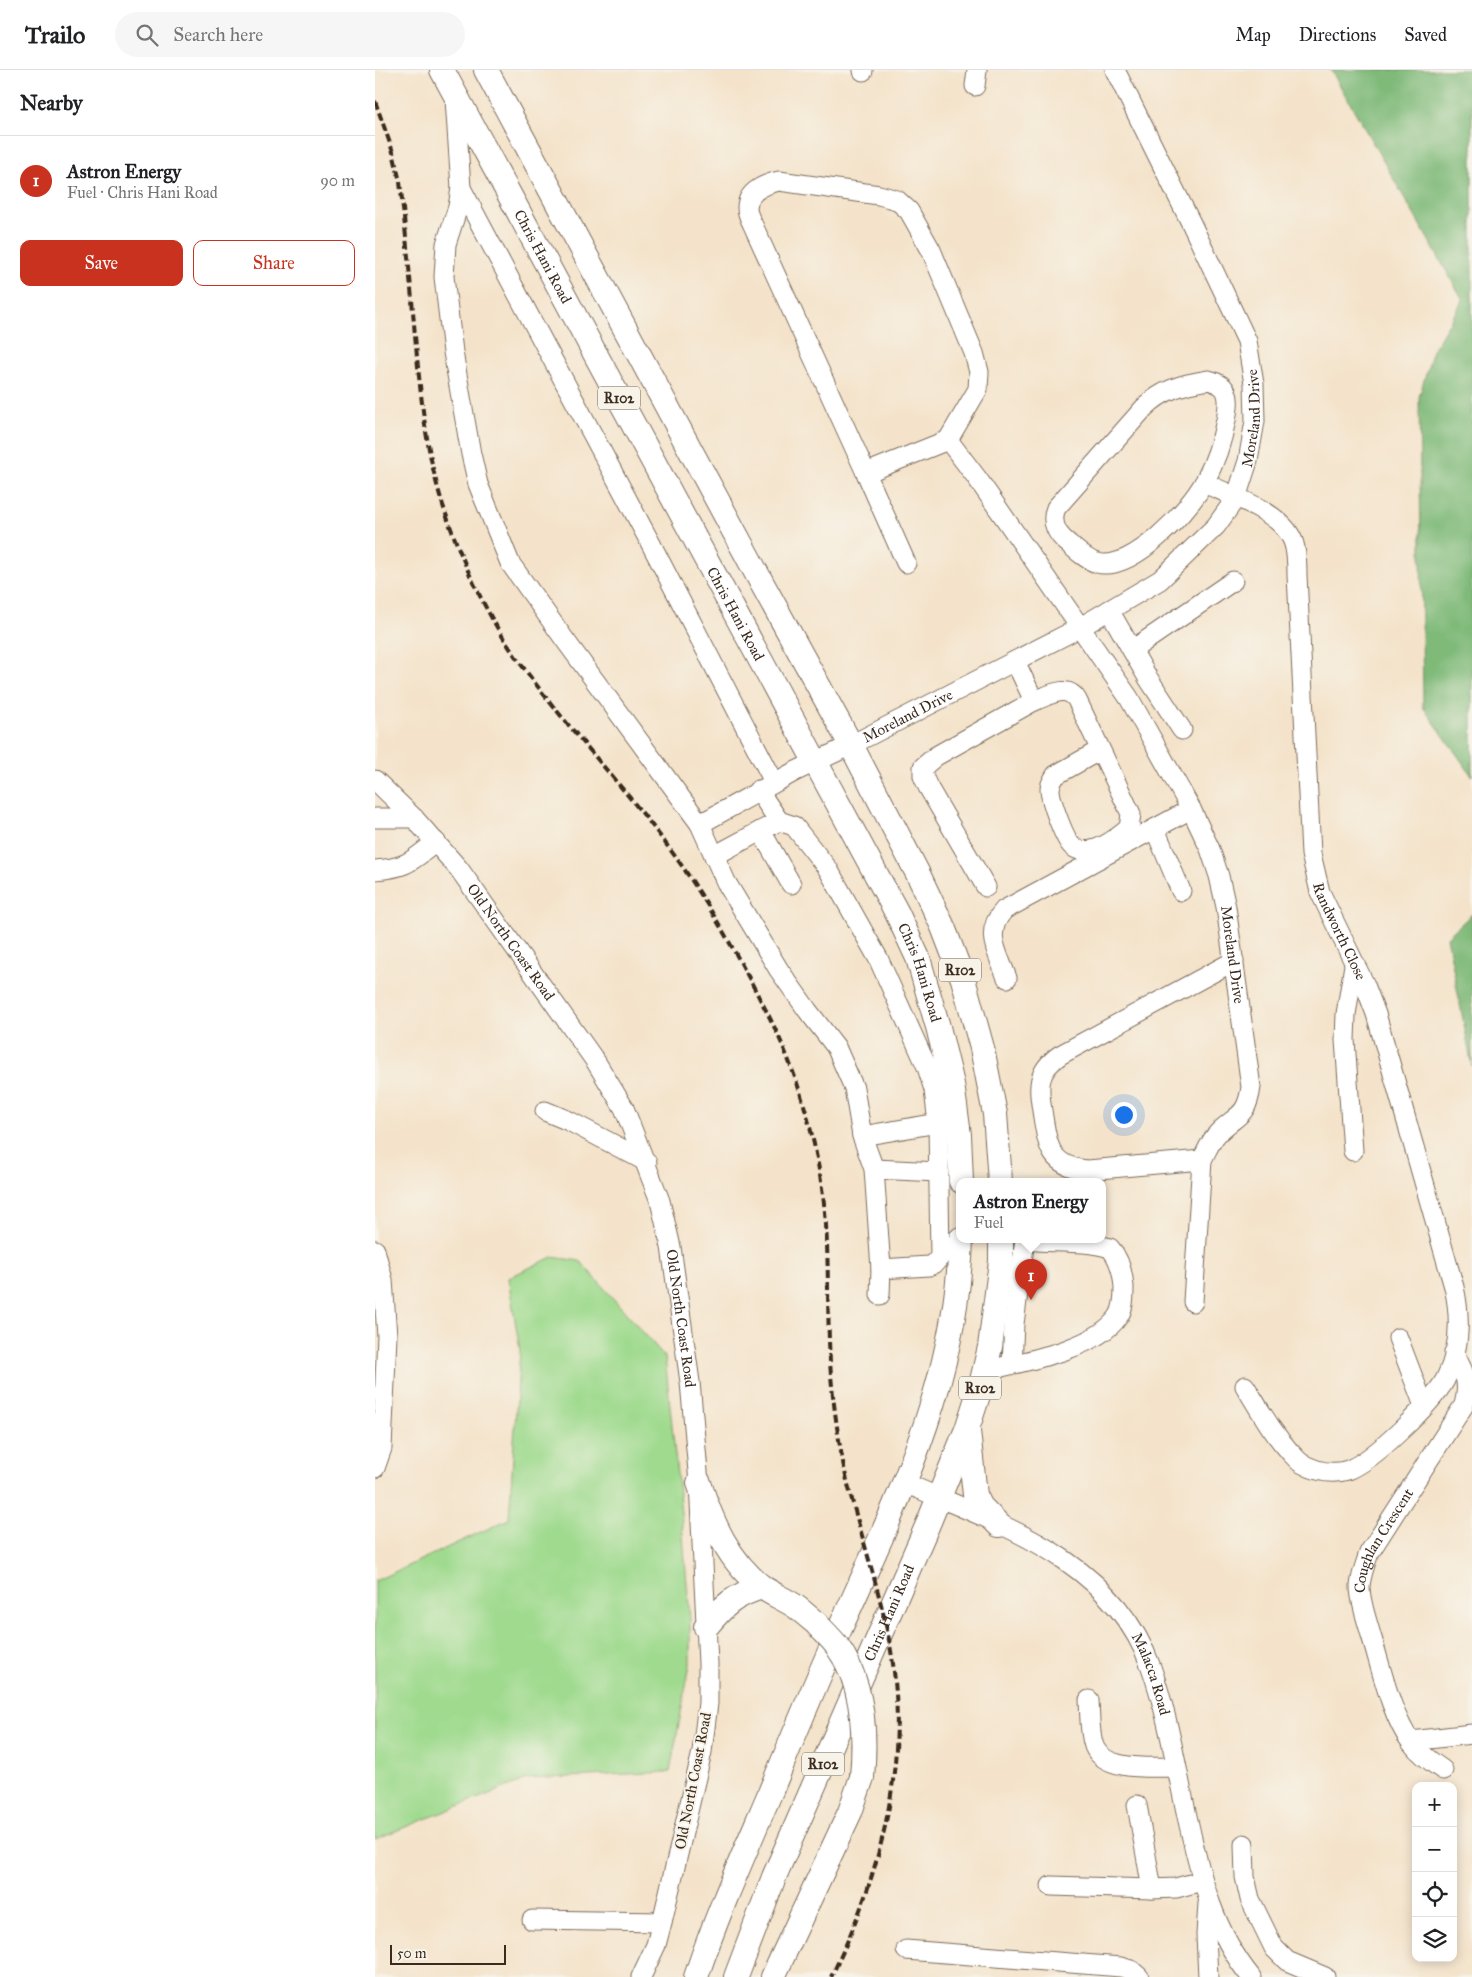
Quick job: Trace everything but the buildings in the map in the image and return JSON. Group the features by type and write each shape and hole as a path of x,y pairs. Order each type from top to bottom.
{"main road":[{"name":"Chris Hani Road","path":"442,70 897,913 918,958 952,1084 959,1135 961,1178"},
{"name":"R102","path":"486,70 851,745 918,874 943,927 963,979 982,1048 995,1114 1000,1178"},
{"name":"R102","path":"696,1977 714,1924 832,1646 905,1483 930,1414 949,1347 959,1290 961,1243"},
{"name":"Chris Hani Road","path":"736,1977 774,1877 939,1498 967,1429 990,1347 1001,1261 1001,1243"},
{"path":"967,1429 975,1495 981,1507 999,1525"},
{"path":"699,1483 711,1520 723,1544 749,1575 762,1587 795,1607 816,1623 837,1646 848,1664 862,1707 865,1746 862,1777 850,1812 773,1977"},
{"path":"706,1627 733,1598 762,1587"}],"street":[{"name":"Moreland Drive","path":"700,824 766,786 1015,662 1079,628 1160,580 1216,526 1236,498 1248,461 1255,421 1254,384 1247,341 1192,224 1115,70"},
{"path":"455,93 461,188 459,207 446,244 444,277 453,352 478,484 510,563 570,648 700,824 726,882 779,970 836,1047 854,1088 862,1136 874,1169 881,1269 880,1295"},
{"path":"866,473 948,440 978,389 979,372 974,353 931,250 909,211 897,200 879,195 779,181 766,184 757,189 751,197 747,208 752,223 906,563"},
{"path":"461,188 692,623 766,786 779,821"},
{"path":"1209,380 1222,386 1228,399 1223,431 1214,462 1204,483 1159,538 1127,558 1113,563 1098,564 1087,558 1064,540 1056,530 1053,521 1055,508 1155,397 1176,387 1209,380"},
{"name":"Moreland Drive","path":"948,440 977,478 1129,698 1191,809 1210,849 1219,876 1234,961 1251,1087 1249,1102 1245,1111 1218,1133 1208,1146 1203,1160 1199,1184 1193,1302"},
{"name":"Randworth Close","path":"1204,483 1271,515 1283,526 1293,540 1297,575 1311,854 1320,892 1365,985 1376,1014 1458,1306 1459,1331 1445,1380 1423,1406"},
{"path":"1132,650 1233,581"},
{"path":"1109,610 1182,730"},
{"path":"1015,662 1034,701"},
{"path":"986,887 928,788 923,776 923,767 936,756 1034,701 1062,691 1069,691 1073,694 1131,814 1129,828 1122,834 1091,851 1073,847 1067,840 1050,790 1051,782 1056,775 1100,750"},
{"name":"Old North Coast Road","path":"375,780 414,818 459,869 596,1062 624,1108 661,1201 671,1247 691,1382 699,1483 708,1703 702,1752 663,1922 656,1945 641,1977"},
{"path":"1007,978 994,942 993,932 996,918 1004,910 1191,809"},
{"path":"375,818 414,818"},
{"path":"715,856 779,821 794,826 816,851 862,927 927,1067 934,1090 938,1123 940,1258 929,1266 881,1269"},
{"path":"1155,829 1181,891"},
{"path":"761,831 791,884"},
{"path":"375,870 391,869 407,864 436,842"},
{"path":"1203,1160 1088,1170 1075,1169 1063,1164 1047,1144 1040,1093 1041,1078 1044,1069 1060,1055 1234,961"},
{"path":"1353,1151 1345,1040 1346,1014 1354,965"},
{"path":"545,1111 569,1121 647,1162"},
{"path":"862,1136 938,1123"},
{"path":"874,1169 939,1172"},
{"path":"1012,1364 1014,1324 1024,1243"},
{"path":"984,1371 1064,1350 1094,1338 1110,1327 1120,1316 1124,1301 1124,1285 1119,1262 1110,1248 1099,1245 1048,1243"},
{"path":"375,1250 383,1280 387,1336 382,1448 375,1468"},
{"path":"1245,1386 1274,1435 1299,1462 1324,1472 1347,1470 1359,1465 1396,1434 1423,1406 1397,1338"},
{"name":"Coughlan Crescent","path":"1443,1770 1424,1757 1400,1723 1383,1677 1365,1614 1360,1588 1362,1573 1369,1553 1464,1405 1467,1382 1463,1369 1454,1353"},
{"name":"Malacca Road","path":"905,1483 1054,1552 1083,1572 1100,1588 1138,1638 1151,1666 1162,1703 1175,1767 1205,1890 1242,1974"},
{"path":"1089,1700 1093,1744 1097,1752 1104,1759 1132,1766 1175,1767"},
{"path":"1411,1741 1472,1734"},
{"path":"1137,1805 1152,1890"},
{"path":"1244,1844 1245,1877 1250,1899 1274,1948 1287,1961 1325,1977"},
{"path":"1051,1886 1205,1890 1208,1977"},
{"path":"532,1920 663,1922"},
{"name":"Old North Coast Road","path":"653,1977 656,1945"},
{"path":"906,1950 1121,1967 1131,1970 1139,1977"}],"green space":[{"path":"1331,70 1472,70 1472,776 1423,707 1419,397 1433,350 1463,300"},
{"path":"1472,914 1472,1066 1447,937"},
{"path":"552,1257 580,1261 665,1357 690,1619 690,1664 670,1772 527,1779 375,1839 375,1581 509,1519 520,1350 508,1278"}],"railway":[{"path":"375,101 393,152 400,182 420,382 429,450 440,495 462,557 480,597 514,654 560,715 632,800 680,863 705,901 740,961 774,1026 795,1077 811,1130 825,1212 830,1364 837,1429 845,1472 889,1640 895,1684 897,1727 888,1813 878,1855 865,1897 831,1977"}],"place":[{"name":"Astron Energy","path":"1031,1300"}]}
